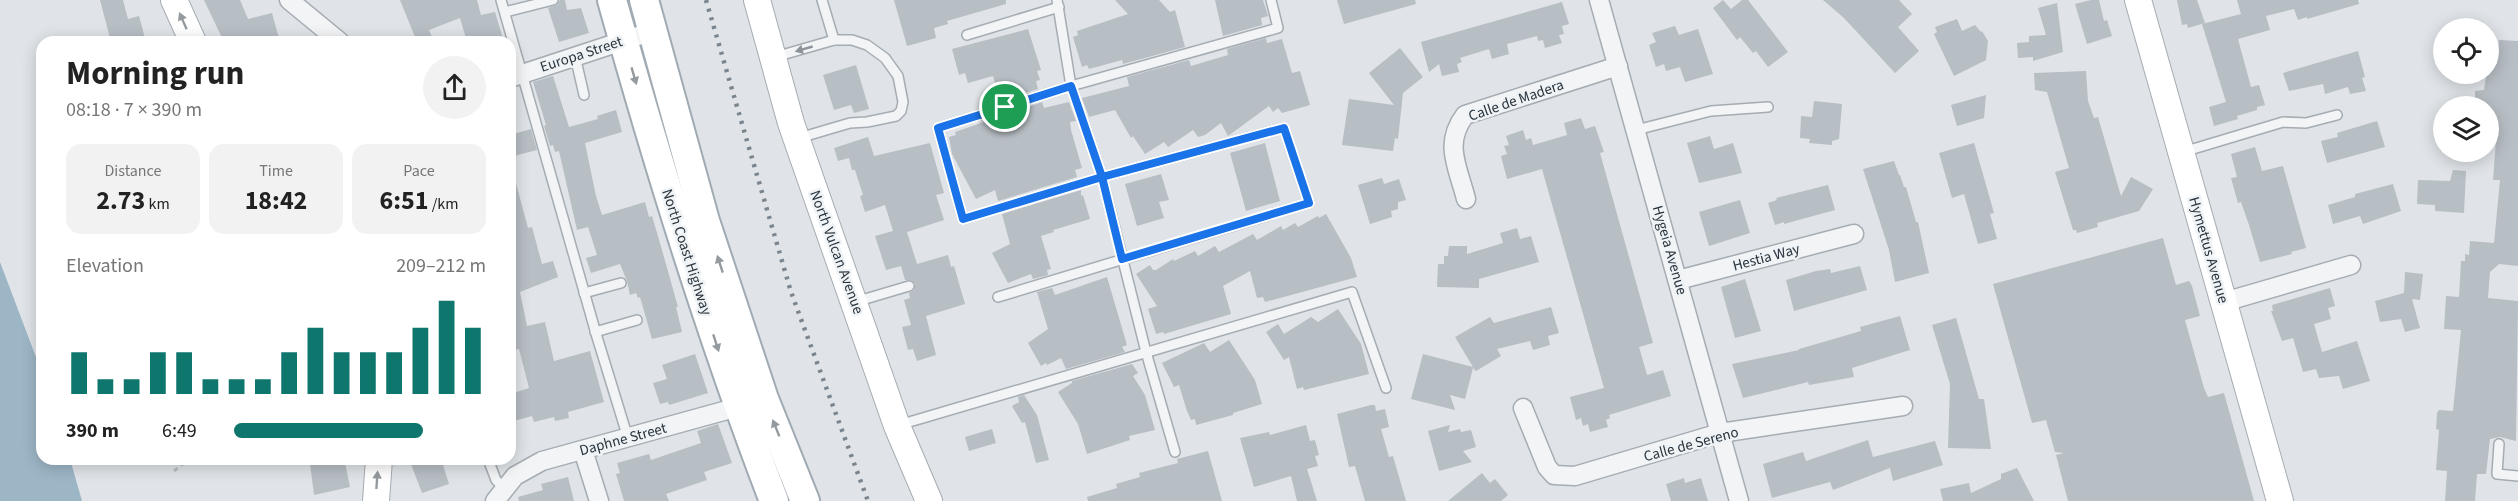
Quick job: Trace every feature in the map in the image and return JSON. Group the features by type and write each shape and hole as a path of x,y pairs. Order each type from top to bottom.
{"main road":[{"name":"North Coast Highway","path":"612,0 678,229 751,403 806,501"},
{"name":"North Coast Highway","path":"645,0 705,221 774,501"}],"street":[{"path":"174,0 190,36"},
{"path":"290,0 333,36"},
{"name":"North Vulcan Avenue","path":"757,0 797,139 897,426 929,501"},
{"name":"Hygeia Avenue","path":"1599,0 1739,501"},
{"name":"Hymettus Avenue","path":"2138,0 2280,501"},
{"name":"Europa Street","path":"517,76 653,31"},
{"name":"Calle de Madera","path":"1466,199 1452,143 1455,127 1465,115 1618,66"},
{"name":"Hestia Way","path":"1678,280 1854,234"},
{"path":"2224,302 2351,265"},
{"name":"Daphne Street","path":"500,495 515,476 542,461 751,403"},
{"name":"Calle de Sereno","path":"1523,408 1547,468 1554,475 1575,477 1720,433 1903,406"},
{"path":"583,450 599,501"},
{"path":"376,501 379,465"}],"lane":[{"path":"501,0 510,36"},
{"path":"505,12 552,0"},
{"path":"822,0 834,40"},
{"path":"998,297 1309,203 1284,128 1102,177 963,219 938,128 1071,86 1278,28 1271,0"},
{"path":"968,34 1058,3 1071,86 1102,177 1146,352 1175,452"},
{"path":"773,57 834,40 852,39 867,45 885,58 898,76 903,102 901,111 896,117 850,123 797,139"},
{"path":"576,56 584,95"},
{"path":"517,76 628,438"},
{"path":"1636,130 1711,111 1768,107"},
{"path":"2181,152 2283,122 2306,123 2337,115"},
{"path":"584,293 621,283"},
{"path":"855,302 909,286"},
{"path":"897,426 1352,292 1386,388"},
{"path":"595,332 637,320"},
{"path":"2499,444 2497,474 2518,476"},
{"path":"490,465 500,495"}],"path":[{"path":"174,471 182,465"}],"water":[{"path":"0,262 36,357 36,465 72,465 82,501 0,501"}],"building":[{"path":"100,0 123,0 128,19 139,16 144,36 109,36"},
{"path":"204,0 240,0 248,19 272,13 278,36 221,36"},
{"path":"400,0 477,0 481,15 495,12 502,36 465,36 460,18 429,30 432,36 415,36"},
{"path":"560,0 565,0 567,10 581,8 589,33 559,42 548,8 557,5"},
{"path":"894,0 1006,0 1006,4 947,21 948,24 934,28 936,38 907,46"},
{"path":"1115,0 1159,0 1170,12 1175,10 1185,47 1123,64 1122,60 1089,69 1087,65 1082,67 1073,37 1078,35 1077,31 1128,14"},
{"path":"1215,0 1263,0 1268,16 1261,18 1262,25 1223,36"},
{"path":"1337,0 1415,0 1416,4 1344,24"},
{"path":"1723,0 1731,9 1742,0 1748,0 1788,52 1768,67 1756,51 1753,53 1740,37 1737,40 1713,8"},
{"path":"1823,0 1899,0 1912,14 1898,27 1919,51 1895,73 1844,18"},
{"path":"2099,0 2104,21 2107,20 2112,36 2087,44 2075,4"},
{"path":"2177,0 2197,0 2205,23 2188,28 2187,24 2182,25"},
{"path":"2237,0 2358,0 2359,4 2307,19 2307,17 2298,20 2294,9 2266,16 2270,30 2238,39 2251,87 2259,85 2265,105 2237,116 2238,119 2214,126 2209,107 2226,102 2202,24 2241,14"},
{"path":"1562,2 1569,24 1562,26 1564,34 1559,35 1562,43 1545,48 1543,40 1538,41 1537,36 1507,44 1509,54 1492,59 1489,49 1460,58 1462,62 1457,64 1459,72 1442,76 1439,64 1429,72 1421,42"},
{"path":"2057,3 2063,52 2033,61 2033,57 2018,58 2017,43 2029,42 2029,36 2046,35 2038,8"},
{"path":"1957,19 1962,31 1975,25 1988,41 1986,60 1954,76 1934,34 1937,32 1935,27"},
{"path":"1675,26 1679,35 1698,29 1713,74 1685,82 1680,67 1666,71 1664,64 1656,67 1649,45 1656,42 1652,33"},
{"path":"1028,29 1041,70 1037,71 1040,80 1036,81 1038,89 1000,101 993,76 968,83 965,73 959,75 952,49"},
{"path":"1266,38 1267,43 1282,39 1292,73 1300,71 1310,105 1282,113 1278,108 1273,112 1269,106 1228,136 1221,123 1205,135 1198,137 1193,130 1168,147 1164,142 1145,154 1133,136 1131,138 1115,110 1089,117 1082,98 1129,86 1127,77 1189,60 1191,66 1228,55 1227,49"},
{"path":"2499,40 2518,41 2518,266 2499,264 2490,272 2488,298 2518,301 2516,441 2500,437 2490,439 2486,474 2477,474 2475,501 2445,501 2447,471 2436,470 2439,430 2436,429 2437,413 2439,410 2453,411 2461,330 2444,329 2446,296 2459,297 2461,261 2465,261 2465,254 2469,255 2470,241 2494,243 2500,180 2493,180 2494,162 2499,162 2499,96 2475,96 2475,91 2484,90 2485,84 2499,84"},
{"path":"1400,48 1423,77 1403,93 1398,139 1395,138 1393,151 1342,145 1349,99 1394,105 1369,73"},
{"path":"2358,51 2366,91 2350,94 2348,87 2325,94 2323,84 2289,91 2283,73"},
{"path":"856,65 869,109 854,113 851,105 834,110 823,75"},
{"path":"2086,71 2088,101 2094,118 2098,117 2121,196 2131,177 2153,189 2139,211 2097,223 2098,227 2077,233 2073,230 2055,172 2069,168 2047,92 2035,90 2034,73"},
{"path":"553,76 569,127 598,119 597,116 616,110 622,132 585,143 596,196 602,215 645,202 649,217 652,216 662,250 678,307 676,307 682,332 652,339 640,297 638,298 636,293 630,295 620,264 591,273 586,258 597,255 588,227 577,230 559,151 555,152 553,145 550,146 533,82"},
{"path":"1986,95 1984,118 1957,126 1951,105"},
{"path":"1814,101 1842,104 1839,139 1832,141 1832,145 1809,143 1810,139 1800,138 1801,116 1812,117"},
{"path":"1042,102 1044,108 1069,102 1076,121 1070,122 1071,130 1082,168 1075,170 1077,177 998,201 995,190 976,199 952,154 949,137 956,135 955,132"},
{"path":"1581,118 1585,129 1595,126 1604,152 1600,153 1653,343 1639,347 1647,375 1663,370 1671,396 1609,415 1610,418 1606,420 1608,427 1590,432 1588,424 1583,426 1581,418 1576,420 1570,397 1604,388 1542,169 1507,179 1501,156 1507,154 1504,146 1509,145 1506,136 1523,130 1526,140 1531,138 1533,145 1567,135 1564,123"},
{"path":"2377,121 2385,147 2327,163 2321,141 2338,137 2337,133"},
{"path":"531,129 537,150 516,155 516,133"},
{"path":"1710,136 1714,149 1733,143 1742,173 1699,183 1687,143"},
{"path":"868,137 874,156 930,143 944,193 936,195 944,220 907,232 917,264 948,255 951,267 954,266 965,304 926,316 936,355 917,361 913,349 908,350 902,327 911,325 904,300 910,298 909,293 914,290 915,284 911,280 905,280 901,266 886,270 875,236 893,231 885,205 865,212 860,196 863,195 855,170 852,170 849,158 838,161 834,148"},
{"path":"1265,143 1280,201 1246,211 1230,153"},
{"path":"1974,143 1994,213 1990,214 1997,239 1978,244 1964,194 1952,198 1939,153"},
{"path":"2255,147 2262,171 2283,166 2306,248 2260,262 2231,178 2237,177 2231,154"},
{"path":"1894,161 1904,187 1906,187 1916,222 1918,222 1929,273 1895,282 1889,250 1863,169"},
{"path":"2453,170 2466,171 2464,213 2435,211 2435,205 2417,204 2418,180 2450,181"},
{"path":"1161,174 1169,200 1159,202 1164,218 1137,226 1125,184"},
{"path":"1382,178 1384,184 1399,179 1406,200 1398,202 1398,209 1391,211 1392,217 1370,224 1358,185"},
{"path":"516,183 528,228 532,227 542,264 553,261 558,277 520,292 527,326 545,322 554,361 590,351 604,402 568,412 569,418 555,421 554,417 534,422 532,416 516,420 516,392 529,388 519,349 516,350"},
{"path":"2393,184 2401,211 2363,224 2360,216 2333,224 2328,205 2355,197 2355,194"},
{"path":"1828,185 1835,210 1775,225 1768,203 1777,200 1776,198"},
{"path":"1081,190 1090,219 1041,236 1051,269 1047,270 1048,275 1033,279 1031,274 1008,283 992,253 1010,244 1002,214"},
{"path":"1740,200 1750,233 1709,246 1699,212"},
{"path":"1326,214 1351,258 1357,277 1265,302 1263,297 1257,298 1250,271 1223,286 1231,314 1164,334 1163,332 1156,334 1148,309 1157,306 1136,274 1150,265 1153,270 1156,270 1173,259 1174,261 1195,251 1198,256 1215,246 1219,252 1253,234 1257,240 1281,226 1283,230 1295,223 1298,227"},
{"path":"1517,228 1520,239 1531,236 1539,262 1479,279 1479,288 1437,287 1438,264 1444,264 1444,256 1448,256 1449,246 1467,246 1467,254 1503,243 1500,233"},
{"path":"2163,238 2176,285 2189,281 2192,286 2200,316 2185,320 2204,388 2208,397 2224,393 2254,501 2068,501 2056,455 2064,453 2055,452 2046,420 2032,423 1993,284"},
{"path":"1860,266 1867,290 1794,311 1786,280 1816,271 1830,269 1831,273"},
{"path":"2405,272 2423,274 2420,300 2412,299 2420,328 2405,332 2401,319 2380,322 2375,301 2404,293"},
{"path":"1107,277 1127,345 1122,347 1125,352 1066,369 1061,358 1041,366 1028,343 1048,329 1037,292 1052,288 1055,295"},
{"path":"1745,279 1761,331 1735,338 1721,287"},
{"path":"2330,288 2335,306 2328,308 2331,319 2314,324 2322,352 2357,341 2370,381 2343,389 2339,376 2319,378 2316,369 2303,372 2293,338 2282,341 2271,311 2273,311 2272,305"},
{"path":"1551,307 1559,333 1548,336 1550,345 1533,350 1530,341 1497,349 1501,356 1476,371 1473,368 1465,399 1450,395 1455,410 1411,399 1423,354 1473,367 1455,337 1490,317 1494,323"},
{"path":"1338,309 1361,344 1369,374 1304,390 1303,387 1297,389 1289,357 1284,360 1266,332 1278,324 1284,334 1311,317 1318,322"},
{"path":"1900,316 1910,350 1852,368 1854,377 1809,385 1808,382 1743,398 1732,364 1799,350 1861,331 1860,327"},
{"path":"1956,318 1979,399 1984,399 1991,449 1948,448 1950,384 1932,325"},
{"path":"1229,340 1255,380 1262,404 1196,425 1195,419 1191,420 1187,411 1179,385 1174,387 1162,363 1204,343 1210,352"},
{"path":"695,354 708,393 669,405 668,402 660,404 653,383 667,379 662,365"},
{"path":"1132,364 1138,373 1133,376 1145,395 1155,430 1129,436 1130,440 1087,454 1078,424 1058,392 1072,381"},
{"path":"1024,395 1037,415 1049,460 1036,463 1025,422 1022,423 1012,406 1019,402 1018,397"},
{"path":"1375,405 1376,411 1385,409 1389,427 1381,429 1389,457 1393,456 1406,501 1365,501 1355,466 1349,467 1337,414"},
{"path":"718,424 732,463 704,472 707,480 666,494 669,501 624,501 616,474 620,473 617,463 649,454 651,460 701,443 697,431"},
{"path":"1306,425 1310,441 1315,440 1319,455 1315,456 1318,466 1307,469 1317,501 1297,501 1291,476 1254,487 1240,438 1269,432 1270,435"},
{"path":"1450,425 1448,432 1460,429 1461,432 1471,430 1476,447 1463,451 1472,462 1439,471 1428,431"},
{"path":"992,429 996,443 969,451 965,437"},
{"path":"1868,440 1873,457 1935,441 1943,465 1893,481 1890,468 1833,490 1830,482 1772,498 1763,464 1803,452 1806,461"},
{"path":"1208,451 1222,501 1088,501 1087,497 1117,488 1116,484 1140,477 1139,473 1178,463 1177,459"},
{"path":"310,465 346,465 350,487 314,495"},
{"path":"411,465 443,465 449,484 422,493"},
{"path":"2017,468 2034,501 1943,501 1940,489 1969,483 1971,493 2001,479 2001,474"},
{"path":"1482,473 1490,483 1495,479 1508,495 1501,501 1448,501"},
{"path":"568,477 574,501 519,501 518,497 543,490 541,484"},
{"path":"1684,478 1685,483 1701,478 1708,501 1671,501 1666,484"}],"railway":[{"path":"706,0 791,292 868,501"}],"route":[{"path":"1005,107 938,128 963,219 1102,177 1284,128 1309,203 1122,259 1102,177 1071,86 1005,107"}]}
